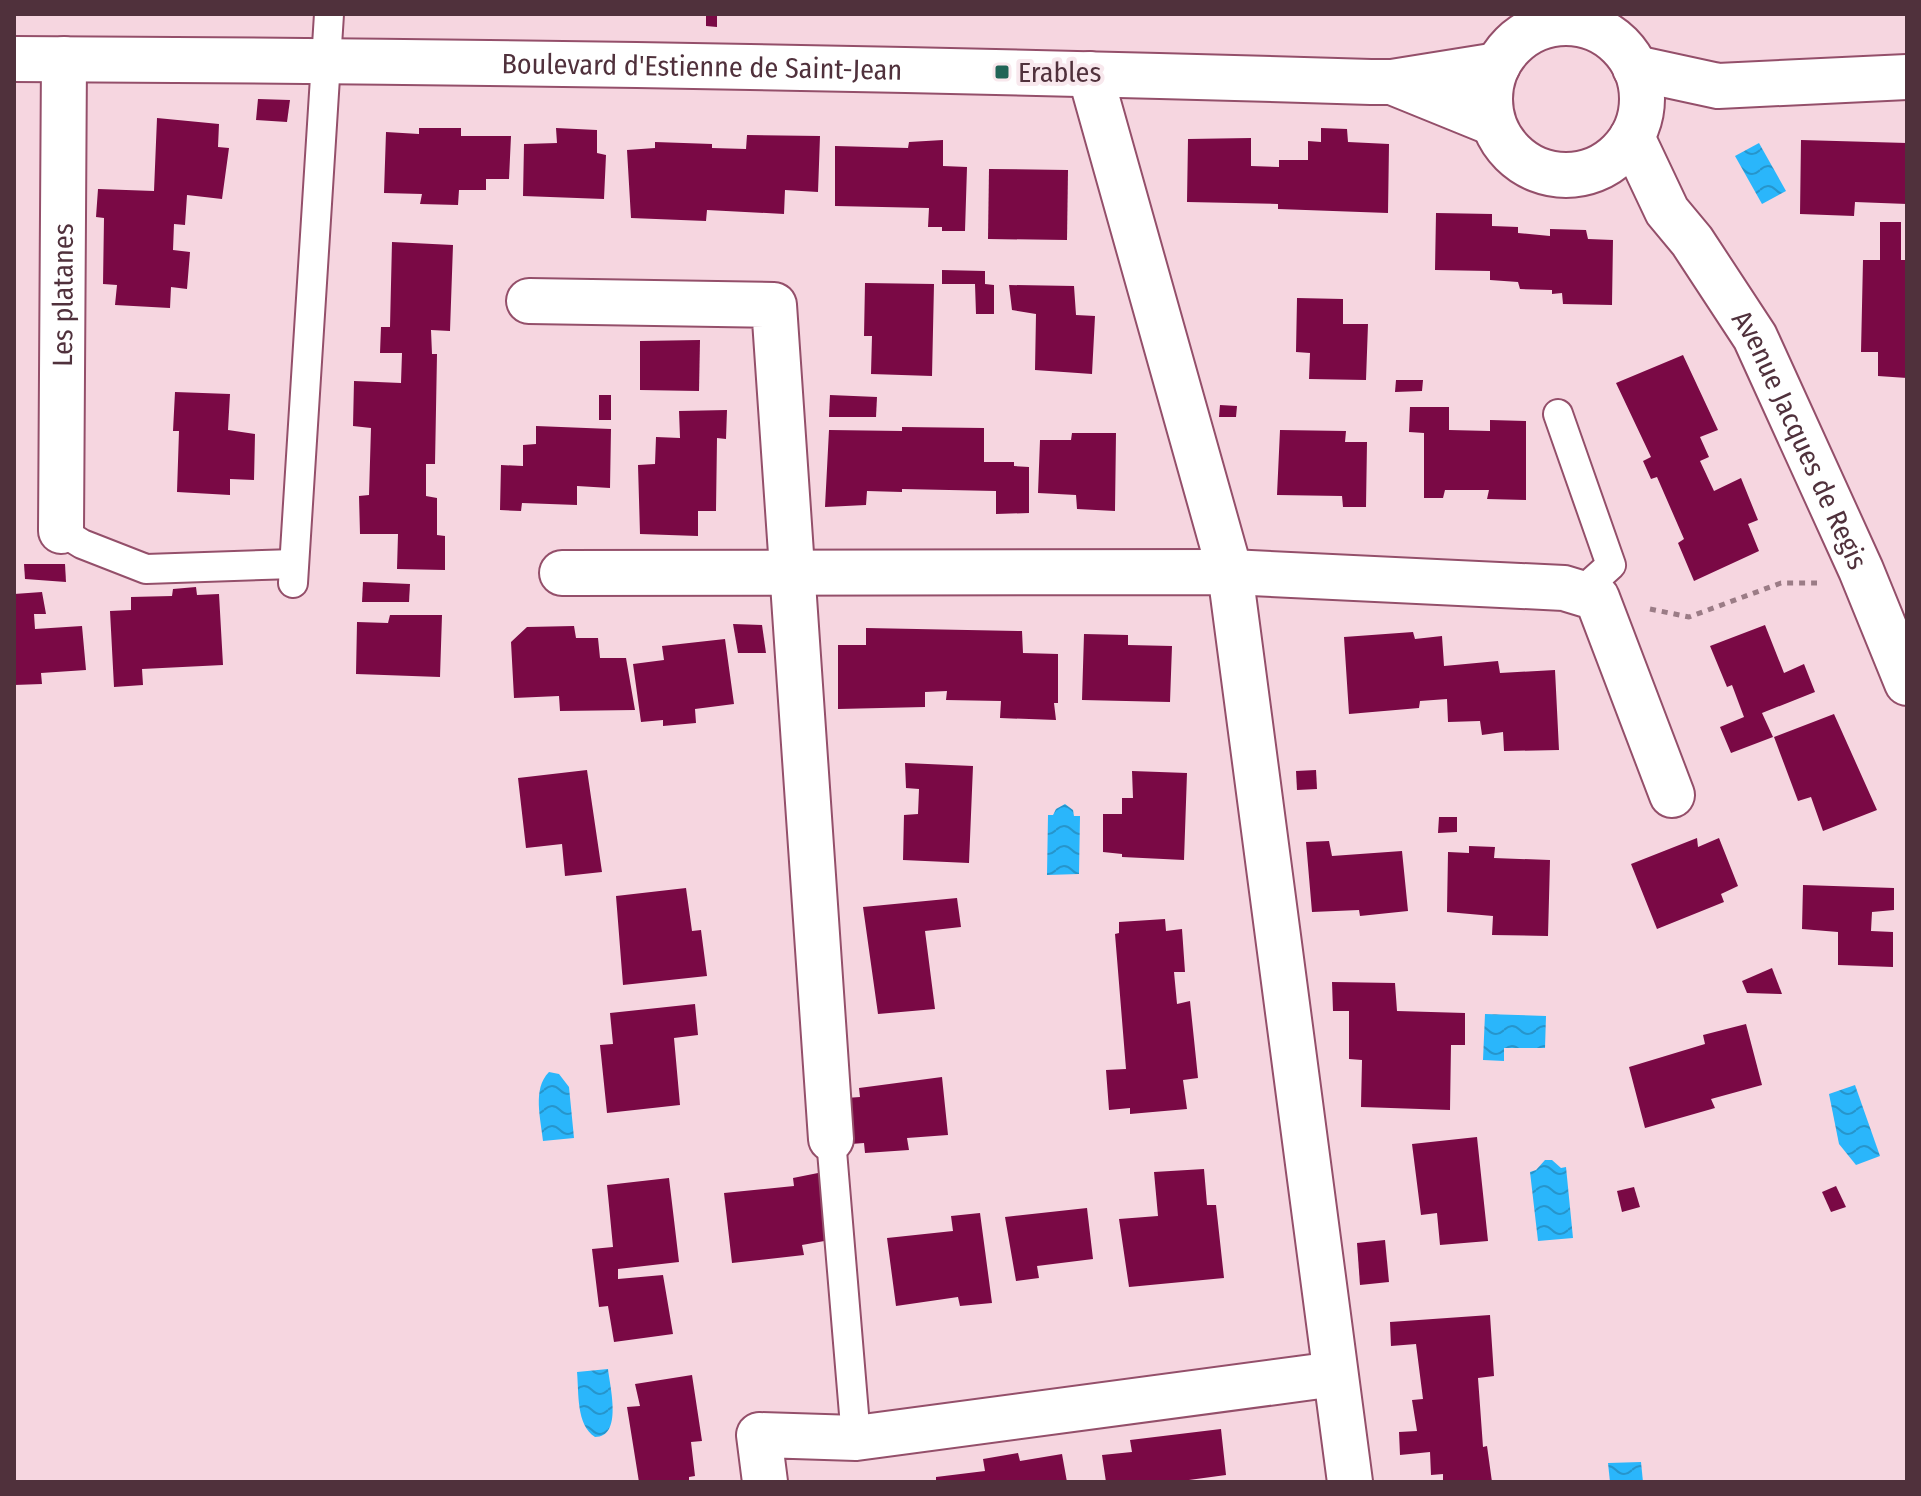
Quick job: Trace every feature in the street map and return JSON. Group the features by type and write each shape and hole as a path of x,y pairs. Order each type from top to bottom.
{"street":[{"path":"1603,24 1635,68 1643,90 1635,128 1617,156 1595,169 1571,175 1546,173 1523,162 1505,145 1493,123 1489,93 1515,39 1541,27 1603,24"},
{"name":"Boulevard d'Estienne de Saint-Jean","path":"1392,82 1515,39"},
{"name":"Boulevard d'Estienne de Saint-Jean","path":"14,59 327,61 1392,82 1493,123"},
{"name":"Les platanes","path":"61,531 64,59"},
{"path":"1635,68 1718,86 1907,77"},
{"path":"1090,74 1230,572 1350,1482"},
{"path":"1635,128 1718,86"},
{"name":"Avenue Jacques de Regis","path":"1635,128 1667,211 1692,241 1755,337 1861,570 1907,683"},
{"name":"Avenue Jacques de Regis","path":"1595,169 1667,211"},
{"path":"529,301 774,305 831,1139"},
{"path":"562,573 1230,572 1564,588 1589,595 1672,795"},
{"path":"765,1482 759,1435 856,1438 1335,1374"}],"lane":[{"path":"61,531 82,544 146,569 293,574 329,14"},
{"path":"1558,414 1611,565 1589,595"},
{"path":"831,1139 856,1438"}],"path":[{"path":"1589,595 1689,617 1781,583 1822,582 1861,570"}],"water":[{"path":"1759,143 1786,191 1762,204 1735,156"},
{"path":"1065,804 1073,810 1074,816 1080,816 1079,874 1047,875 1048,815 1053,815"},
{"path":"1485,1014 1546,1016 1545,1048 1504,1048 1504,1061 1483,1060"},
{"path":"549,1072 559,1074 569,1087 574,1138 543,1141 539,1096"},
{"path":"1855,1085 1880,1156 1856,1165 1839,1144 1829,1094"},
{"path":"1545,1160 1552,1160 1561,1168 1566,1167 1573,1238 1538,1241 1530,1172"},
{"path":"608,1369 612,1420 604,1435 595,1437 581,1417 577,1372"},
{"path":"1641,1462 1643,1482 1610,1482 1608,1463"}],"building":[{"path":"706,14 717,14 717,27 706,26"},
{"path":"258,99 290,100 287,122 256,120"},
{"path":"157,118 219,124 218,147 229,148 222,199 187,195 185,225 174,224 173,250 190,252 187,289 171,287 170,308 115,305 117,285 103,284 104,218 96,217 98,189 154,191"},
{"path":"419,128 461,128 461,136 511,136 509,179 486,179 486,190 459,190 458,205 420,204 422,194 384,193 386,132 419,134"},
{"path":"556,128 597,130 597,153 606,155 604,199 523,196 524,144 557,143"},
{"path":"1321,128 1347,129 1348,142 1389,144 1388,213 1278,209 1278,204 1187,202 1188,139 1251,138 1251,166 1279,167 1279,160 1308,160 1308,141 1321,142"},
{"path":"747,135 820,136 818,192 785,190 784,214 707,210 706,221 631,218 627,150 655,148 655,142 746,149"},
{"path":"943,140 943,166 967,167 965,231 942,231 942,227 928,227 929,208 835,206 835,146 908,148 909,142"},
{"path":"1801,140 1907,143 1907,204 1855,202 1854,216 1800,214"},
{"path":"989,169 1068,170 1067,240 988,239"},
{"path":"1436,213 1492,214 1492,226 1518,227 1518,233 1550,236 1550,229 1586,230 1588,239 1613,240 1612,305 1563,304 1562,293 1520,289 1518,282 1490,280 1490,271 1435,270"},
{"path":"1880,222 1901,222 1901,260 1907,260 1907,378 1878,376 1878,352 1861,352 1863,260 1880,260"},
{"path":"392,242 453,245 450,331 431,330 432,354 437,354 435,464 426,464 426,496 437,498 437,535 445,536 445,570 397,569 398,534 360,534 359,496 369,495 371,428 353,426 354,381 401,383 402,353 380,353 381,327 390,327"},
{"path":"942,270 985,271 985,284 994,285 994,314 976,314 975,284 942,284"},
{"path":"865,283 934,284 932,376 871,374 872,336 864,336"},
{"path":"1009,285 1074,286 1076,315 1095,316 1092,374 1035,370 1036,314 1012,310"},
{"path":"1297,298 1343,299 1343,324 1368,324 1366,380 1309,379 1310,353 1296,352"},
{"path":"700,340 699,391 640,390 640,341"},
{"path":"1683,355 1718,430 1700,437 1709,457 1700,461 1714,491 1741,478 1758,520 1748,524 1759,551 1694,581 1678,543 1684,539 1657,477 1651,479 1643,461 1651,457 1616,383"},
{"path":"1396,380 1423,380 1422,391 1395,392"},
{"path":"175,392 230,394 228,430 255,434 254,480 230,479 230,495 177,492 179,431 173,431"},
{"path":"599,395 611,395 611,420 599,420"},
{"path":"830,395 877,397 876,417 829,417"},
{"path":"1220,405 1237,406 1236,417 1219,417"},
{"path":"1410,407 1449,407 1449,430 1490,431 1490,420 1526,421 1526,500 1487,499 1489,490 1445,490 1443,498 1424,498 1424,433 1409,432"},
{"path":"727,410 726,439 717,438 716,511 698,511 698,536 640,534 638,465 655,464 656,437 680,438 679,411"},
{"path":"536,426 611,429 610,488 577,486 577,505 522,503 521,511 500,510 501,465 523,466 523,445 536,444"},
{"path":"902,427 984,428 984,462 1014,462 1014,466 1029,467 1029,513 996,514 996,491 867,491 866,505 825,507 829,430 902,431"},
{"path":"1280,430 1346,431 1345,442 1367,442 1366,507 1343,507 1342,496 1277,495"},
{"path":"1072,433 1116,433 1115,511 1077,509 1076,495 1038,493 1040,440 1071,440"},
{"path":"24,564 65,564 66,582 25,579"},
{"path":"363,582 410,584 409,602 362,602"},
{"path":"196,587 197,595 219,594 223,665 142,669 143,685 114,687 110,611 131,610 131,597 172,596 173,589"},
{"path":"42,592 46,614 34,614 35,629 82,626 86,670 41,673 42,684 14,685 14,594"},
{"path":"390,615 442,615 440,677 356,674 357,622 388,623"},
{"path":"733,624 762,625 766,653 738,653"},
{"path":"1765,625 1784,673 1804,664 1815,692 1762,713 1773,737 1731,753 1720,727 1744,717 1732,685 1727,687 1710,646"},
{"path":"574,626 576,638 598,638 600,658 626,658 635,710 560,711 559,696 514,698 511,642 527,627"},
{"path":"866,628 1022,631 1023,653 1058,654 1058,703 1054,703 1056,720 1000,718 1001,701 946,700 947,691 925,692 925,707 838,709 838,645 866,645"},
{"path":"1413,632 1415,639 1442,636 1444,666 1498,661 1500,673 1555,670 1559,750 1504,751 1503,732 1482,735 1480,721 1448,722 1447,699 1420,701 1419,708 1349,714 1344,637"},
{"path":"1084,634 1128,635 1128,645 1172,646 1170,702 1082,700"},
{"path":"725,639 734,704 695,709 696,723 663,726 663,720 641,722 633,664 664,660 662,646"},
{"path":"1834,714 1877,810 1823,831 1811,797 1798,801 1774,737"},
{"path":"905,763 973,766 969,863 903,860 904,815 918,814 919,789 906,788"},
{"path":"587,770 602,872 565,876 562,844 526,848 518,778"},
{"path":"1316,770 1317,789 1297,790 1296,771"},
{"path":"1132,771 1187,773 1184,860 1122,857 1122,854 1103,852 1103,814 1122,814 1122,798 1133,798"},
{"path":"1439,817 1457,817 1457,832 1438,833"},
{"path":"1697,838 1698,847 1719,838 1738,886 1721,894 1724,902 1657,929 1631,864"},
{"path":"1329,841 1332,856 1402,851 1408,911 1360,916 1359,910 1312,912 1306,842"},
{"path":"1469,846 1495,847 1494,858 1550,860 1548,936 1492,935 1493,916 1447,912 1448,852 1469,853"},
{"path":"1803,885 1894,888 1894,910 1872,912 1871,931 1893,932 1893,967 1838,965 1838,932 1802,929"},
{"path":"686,888 692,931 701,930 707,976 623,985 616,896"},
{"path":"957,898 961,927 925,931 935,1009 878,1014 863,907"},
{"path":"1165,919 1166,931 1182,929 1185,972 1174,972 1177,1004 1190,1001 1198,1078 1183,1080 1187,1109 1130,1114 1130,1108 1109,1110 1106,1070 1126,1069 1115,934 1119,933 1119,922"},
{"path":"1772,968 1782,994 1747,993 1742,981"},
{"path":"1332,982 1395,983 1397,1011 1465,1013 1465,1045 1451,1045 1450,1110 1361,1107 1362,1060 1349,1059 1349,1011 1333,1011"},
{"path":"695,1004 698,1035 674,1038 680,1105 607,1113 600,1045 613,1044 610,1013"},
{"path":"1746,1024 1762,1085 1711,1099 1715,1108 1645,1128 1629,1067 1705,1044 1703,1035"},
{"path":"942,1077 948,1135 907,1138 909,1150 865,1153 864,1143 838,1145 832,1099 860,1097 859,1088"},
{"path":"1477,1137 1488,1241 1440,1245 1437,1213 1421,1215 1412,1144"},
{"path":"1204,1169 1207,1205 1216,1205 1224,1278 1129,1287 1119,1219 1158,1216 1154,1172"},
{"path":"823,1172 830,1240 802,1245 804,1255 732,1263 724,1193 794,1186 793,1178"},
{"path":"669,1178 679,1262 618,1269 618,1279 663,1275 673,1334 614,1342 608,1306 599,1307 592,1249 613,1247 607,1185"},
{"path":"1836,1186 1846,1207 1831,1212 1822,1192"},
{"path":"1634,1187 1640,1207 1622,1212 1617,1191"},
{"path":"1087,1208 1093,1259 1037,1266 1039,1278 1016,1281 1005,1217"},
{"path":"980,1213 992,1303 960,1306 958,1297 896,1306 887,1238 953,1231 951,1216"},
{"path":"1385,1240 1389,1282 1360,1285 1357,1243"},
{"path":"1490,1315 1494,1376 1478,1378 1483,1447 1487,1446 1492,1482 1443,1482 1443,1474 1431,1475 1430,1452 1400,1455 1399,1432 1417,1431 1412,1400 1423,1399 1416,1344 1391,1346 1390,1322"},
{"path":"692,1375 702,1441 691,1442 695,1476 689,1477 689,1482 639,1482 627,1407 640,1406 635,1384"},
{"path":"1221,1429 1226,1475 1174,1482 1106,1482 1102,1455 1132,1452 1130,1440"},
{"path":"1018,1453 1020,1461 1062,1454 1067,1482 936,1482 936,1477 985,1471 983,1459"}],"place":[{"name":"Erables","path":"1002,72"}]}
